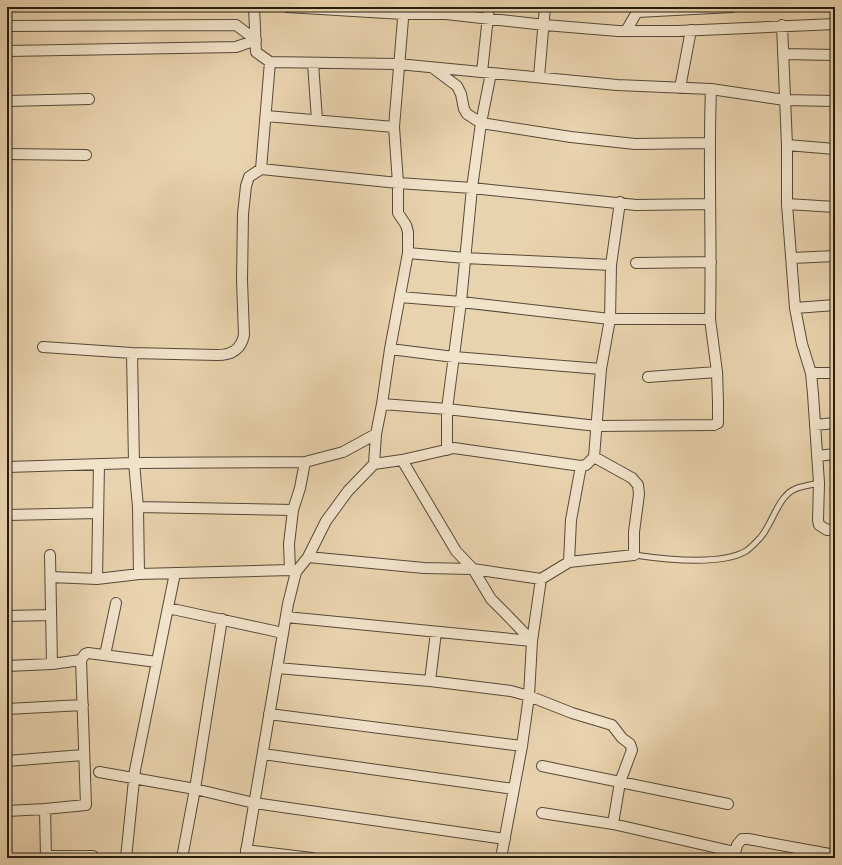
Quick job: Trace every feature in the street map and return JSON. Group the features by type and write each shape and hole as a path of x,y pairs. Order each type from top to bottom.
{"street":[{"path":"254,7 256,52 270,62 398,64 617,85 711,89 784,100 835,101"},
{"path":"287,7 403,10 545,25 626,31 692,30 782,25 835,24"},
{"path":"447,450 447,409 466,258 472,188 487,73 489,7"},
{"path":"540,78 546,7"},
{"path":"626,31 637,12 732,7"},
{"path":"374,464 376,434 408,253 408,232 406,225 398,213 398,183 394,127 403,10"},
{"path":"7,26 236,25 256,40"},
{"path":"782,25 787,145 787,204 795,308 802,344 811,373 817,456 818,520 820,525 827,530 835,529"},
{"path":"680,88 692,30"},
{"path":"7,51 236,47 256,40"},
{"path":"783,54 835,55"},
{"path":"261,169 270,62"},
{"path":"313,63 317,120"},
{"path":"432,68 457,86 467,114 481,123 571,137 636,144 709,143"},
{"path":"382,404 447,409 598,426 714,426 718,423 717,372 710,319 711,262 709,143 711,89"},
{"path":"7,101 89,99"},
{"path":"266,116 394,127"},
{"path":"787,145 835,149"},
{"path":"7,154 86,155"},
{"path":"43,347 224,355 236,349 242,343 244,335 242,280 243,214 246,186 249,177 261,169 398,183 472,188 620,202 636,205 710,204"},
{"path":"51,577 97,579 139,574 175,572 293,571 308,557 326,521 348,491 374,464 402,460 454,448 581,466 586,465 594,457 598,426 601,369 610,319 610,265 620,202"},
{"path":"787,204 835,207"},
{"path":"408,253 466,258 610,265"},
{"path":"792,258 835,256"},
{"path":"636,263 711,262"},
{"path":"400,297 461,302 610,319 710,319"},
{"path":"795,308 835,305"},
{"path":"390,350 454,357 601,369"},
{"path":"132,352 134,463 138,507 139,574"},
{"path":"648,377 717,372"},
{"path":"811,373 835,373"},
{"path":"815,425 835,423"},
{"path":"7,467 134,463 304,462 343,452 376,434"},
{"path":"817,456 835,454"},
{"path":"308,557 424,568 473,569 541,579 569,562 634,555 634,532 639,494 638,485 632,478 594,457"},
{"path":"402,460 456,551 473,569 491,599 532,641"},
{"path":"304,462 300,488 293,510 289,544 293,571 246,854 312,858"},
{"path":"97,579 99,464"},
{"path":"569,562 571,520 581,466"},
{"path":"138,507 293,510"},
{"path":"7,515 98,513"},
{"path":"50,555 52,664"},
{"path":"126,858 134,778 175,572"},
{"path":"501,858 522,746 529,696 532,641 541,579"},
{"path":"105,655 116,603"},
{"path":"168,608 283,633"},
{"path":"7,616 52,615"},
{"path":"286,618 532,641"},
{"path":"182,858 195,789 222,619"},
{"path":"430,681 436,632"},
{"path":"7,811 86,805 83,755 81,660 85,654 88,653 157,662"},
{"path":"7,666 52,664 81,660"},
{"path":"277,668 430,681 511,691 529,696 572,713 612,725 622,738 630,744 632,750 620,782 613,824"},
{"path":"7,709 83,705"},
{"path":"269,714 522,746"},
{"path":"263,754 514,789"},
{"path":"7,761 83,755"},
{"path":"542,766 728,804"},
{"path":"99,772 195,789 254,804 505,839"},
{"path":"45,809 46,857 93,856"},
{"path":"542,813 613,824 735,855 737,845 742,839 835,854"}],"lane":[{"path":"634,555 656,558 709,560 730,557 746,551 760,538 784,497 794,489 818,483"}]}
